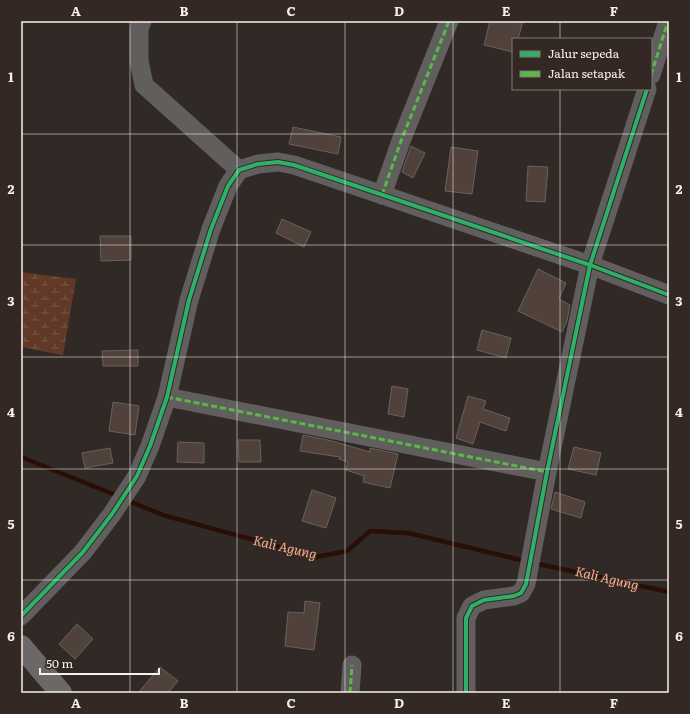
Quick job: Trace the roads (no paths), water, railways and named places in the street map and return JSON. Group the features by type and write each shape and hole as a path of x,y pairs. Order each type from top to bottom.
{"main road":[{"path":"21,646 61,693"}],"street":[{"path":"142,21 139,29 139,61 144,85 239,170"},
{"path":"382,195 401,141 449,21"},
{"path":"652,72 668,21"},
{"path":"466,693 466,618 472,606 484,600 514,596 521,593 526,584 547,472 590,265 646,90"},
{"path":"21,616 83,552 117,507 137,476 150,446 167,397 189,300 211,229 228,186 239,170 258,164 278,162 294,165 590,265 669,295"},
{"path":"167,397 547,472"},
{"path":"350,693 352,665"}],"waterway":[{"name":"Kali Agung","path":"21,457 118,496"},
{"name":"Kali Agung","path":"126,500 163,515 316,557 347,551 370,531 408,533 525,561"},
{"name":"Kali Agung","path":"534,563 669,592"}]}
